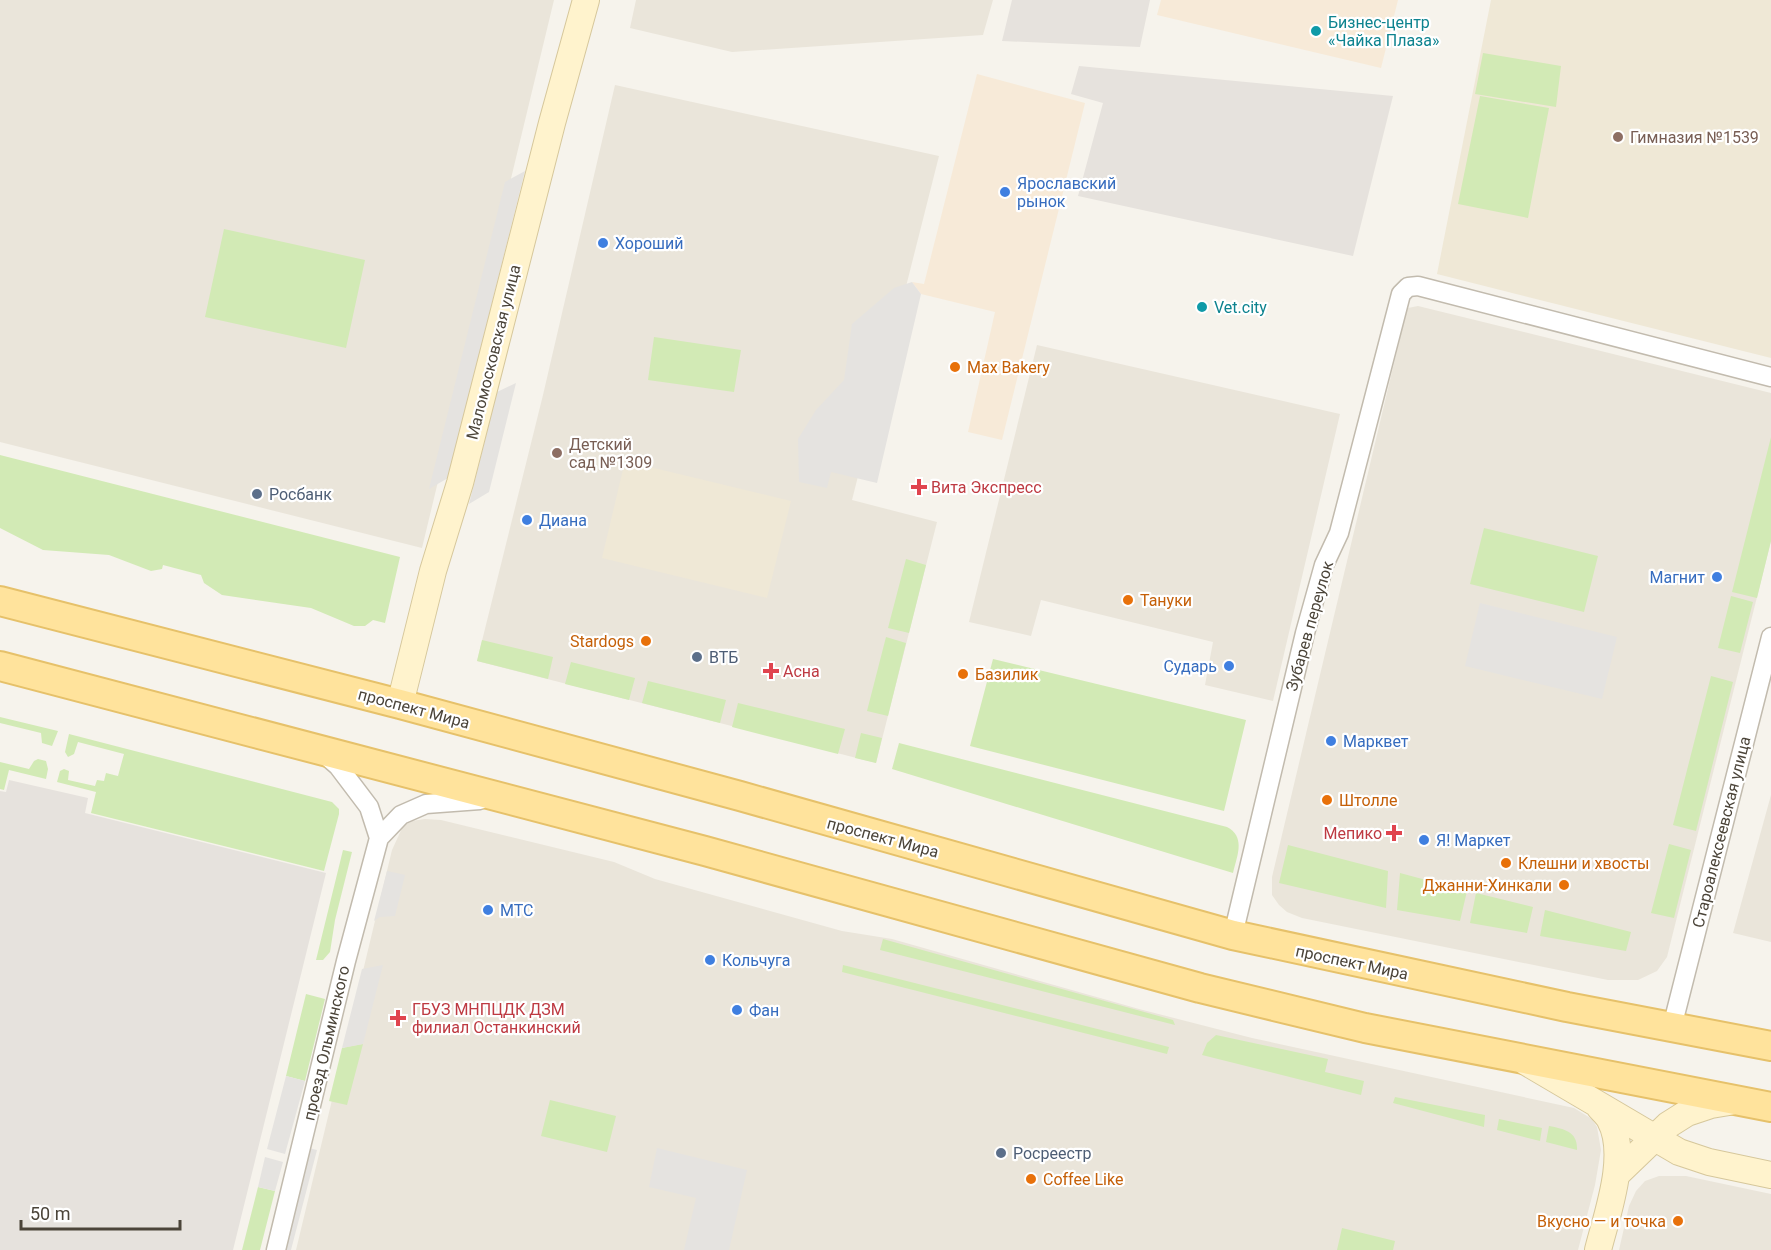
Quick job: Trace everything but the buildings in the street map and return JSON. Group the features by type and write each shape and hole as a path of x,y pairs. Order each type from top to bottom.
{"main road":[{"name":"проспект Мира","path":"0,601 400,704 729,793 1233,935 1544,1003 1771,1046"},
{"path":"0,666 516,801 1200,988 1365,1028 1771,1107"}],"street":[{"name":"Маломосковская улица","path":"400,704 433,571 460,483 552,123 586,0"},
{"name":"Зубарев переулок","path":"1233,935 1305,633 1324,565 1339,532 1401,294 1408,287 1418,286 1771,377"},
{"name":"Староалексеевская улица","path":"1672,1027 1771,637"},
{"path":"317,748 338,766 356,788 369,807 379,838"},
{"name":"проезд Ольминского","path":"276,1250 346,961 379,838 401,815 426,804 470,800 516,801"},
{"path":"1519,1058 1679,1152 1709,1162 1771,1176"},
{"path":"1616,1175 1668,1125 1687,1113 1735,1101"},
{"path":"1597,1104 1610,1120 1616,1142 1616,1175 1598,1250"}],"shaded area":[{"path":"0,0 554,0 422,548 0,442"},
{"path":"636,0 993,0 983,35 732,52 630,28"},
{"path":"1012,0 1150,0 1140,47 1002,41"},
{"name":"Бизнес-центр «Чайка Плаза»","path":"1161,0 1398,0 1381,68 1157,15"},
{"name":"Гимназия №1539","path":"1491,0 1771,0 1771,358 1437,274"},
{"path":"1079,66 1393,96 1353,256 1078,196 1103,103 1071,94"},
{"name":"Ярославский рынок","path":"977,74 1085,103 1002,440 968,432 995,312 921,294 912,282 924,284"},
{"path":"615,85 939,156 852,500 937,522 876,763 477,661 543,395"},
{"path":"525,171 448,478 429,489 505,182"},
{"path":"912,282 921,294 877,483 831,472 827,488 799,482 798,439 816,410 844,380 852,324 894,288"},
{"path":"1418,306 1771,393 1771,541 1667,957 1657,971 1638,980 1608,980 1302,918 1287,912 1272,895 1272,877 1405,317 1408,308"},
{"path":"1037,345 1340,414 1273,701 1205,685 1213,642 1041,600 1031,636 969,622"},
{"path":"516,383 489,492 469,504 497,392"},
{"path":"625,461 791,501 767,598 602,558"},
{"path":"1480,603 1617,637 1602,699 1465,666"},
{"path":"9,780 88,798 85,813 326,873 233,1250 0,1250 0,791 6,792"},
{"path":"1771,795 1771,942 1733,933"},
{"path":"441,820 614,862 655,879 842,931 892,939 1139,1009 1252,1038 1574,1108 1592,1119 1597,1127 1601,1150 1595,1185 1578,1250 296,1250 392,850 403,826 412,821"},
{"path":"387,871 405,875 395,916 380,917 374,921"},
{"path":"383,965 363,1044 342,1048 362,969"},
{"path":"286,1076 305,1081 285,1154 267,1149"},
{"path":"309,1148 317,1150 291,1250 282,1250"},
{"path":"657,1148 747,1170 729,1250 684,1250 696,1198 649,1187"},
{"path":"265,1157 283,1162 275,1191 258,1187"},
{"path":"1659,1176 1686,1176 1771,1194 1771,1250 1619,1250 1629,1206 1636,1191 1645,1181"}],"green space":[{"path":"1483,53 1561,66 1556,107 1475,94"},
{"path":"1480,96 1549,108 1528,218 1458,204"},
{"path":"224,229 365,260 346,348 205,317"},
{"path":"654,337 741,350 734,392 648,380"},
{"path":"1771,437 1771,541 1757,598 1732,592"},
{"path":"0,455 400,557 385,623 373,620 365,626 354,626 311,608 222,595 204,583 201,575 163,565 162,569 151,571 109,555 43,550 0,528"},
{"path":"1484,528 1598,556 1584,612 1470,584"},
{"path":"906,559 926,565 909,633 888,628"},
{"path":"1731,596 1753,602 1740,653 1718,648"},
{"path":"886,637 906,643 888,716 867,711"},
{"path":"482,640 553,657 548,679 477,661"},
{"path":"993,659 1246,720 1224,811 970,746"},
{"path":"571,662 635,678 629,700 565,684"},
{"path":"1711,676 1733,682 1696,831 1673,825"},
{"path":"648,681 726,700 720,723 642,703"},
{"path":"738,703 845,729 838,754 732,727"},
{"path":"0,717 58,731 52,746 42,743 41,733 0,723"},
{"path":"861,733 882,738 876,763 855,758"},
{"path":"69,734 332,802 339,809 339,814 324,871 91,813 96,792 57,782 60,771 64,769 69,771 68,780 95,786 97,780 104,781 106,773 118,776 124,754 78,742 74,754 68,757 65,752"},
{"path":"899,743 1227,827 1237,836 1239,847 1233,873 892,769"},
{"path":"38,759 46,761 48,769 46,779 9,770 4,790 0,789 0,762 29,769"},
{"path":"1669,844 1691,850 1674,918 1651,913"},
{"path":"1288,845 1388,871 1386,908 1279,883"},
{"path":"343,850 352,852 335,920 330,952 323,960 316,960"},
{"path":"1400,873 1467,891 1460,921 1397,910"},
{"path":"1476,893 1533,907 1527,933 1470,923"},
{"path":"1545,910 1631,932 1626,951 1540,936"},
{"path":"883,939 1173,1020 1175,1025 880,950"},
{"path":"843,965 1169,1047 1167,1054 842,972"},
{"path":"306,994 325,999 305,1081 286,1076"},
{"path":"1216,1035 1328,1059 1325,1072 1364,1081 1361,1095 1202,1055 1207,1043"},
{"path":"363,1044 347,1105 329,1101 342,1048"},
{"path":"1395,1097 1485,1115 1484,1127 1393,1103"},
{"path":"550,1100 616,1116 607,1152 541,1136"},
{"path":"1499,1119 1542,1128 1540,1141 1497,1130"},
{"path":"1549,1126 1565,1130 1573,1135 1577,1150 1546,1142"},
{"path":"258,1187 275,1191 260,1250 242,1250"},
{"path":"1342,1228 1395,1241 1393,1250 1337,1250"}],"place":[{"name":"Бизнес-центр «Чайка Плаза»","path":"1316,31"},
{"name":"Гимназия №1539","path":"1618,137"},
{"name":"Ярославский рынок","path":"1005,192"},
{"name":"Хороший","path":"603,243"},
{"name":"Vet.city","path":"1202,307"},
{"name":"Max Bakery","path":"955,367"},
{"name":"Детский сад №1309","path":"557,453"},
{"name":"Вита Экспресс","path":"919,487"},
{"name":"Росбанк","path":"257,494"},
{"name":"Диана","path":"527,520"},
{"name":"Магнит","path":"1717,577"},
{"name":"Тануки","path":"1128,600"},
{"name":"Stardogs","path":"646,641"},
{"name":"ВТБ","path":"697,657"},
{"name":"Сударь","path":"1229,666"},
{"name":"Асна","path":"771,671"},
{"name":"Базилик","path":"963,674"},
{"name":"Марквет","path":"1331,741"},
{"name":"Штолле","path":"1327,800"},
{"name":"Мепико","path":"1394,833"},
{"name":"Я! Маркет","path":"1424,840"},
{"name":"Клешни и хвосты","path":"1506,863"},
{"name":"Джанни-Хинкали","path":"1564,885"},
{"name":"МТС","path":"488,910"},
{"name":"Кольчуга","path":"710,960"},
{"name":"Фан","path":"737,1010"},
{"name":"ГБУЗ МНПЦДК ДЗМ филиал Останкинский","path":"398,1018"},
{"name":"Росреестр","path":"1001,1153"},
{"name":"Coffee Like","path":"1031,1179"},
{"name":"Вкусно — и точка","path":"1678,1221"}]}
